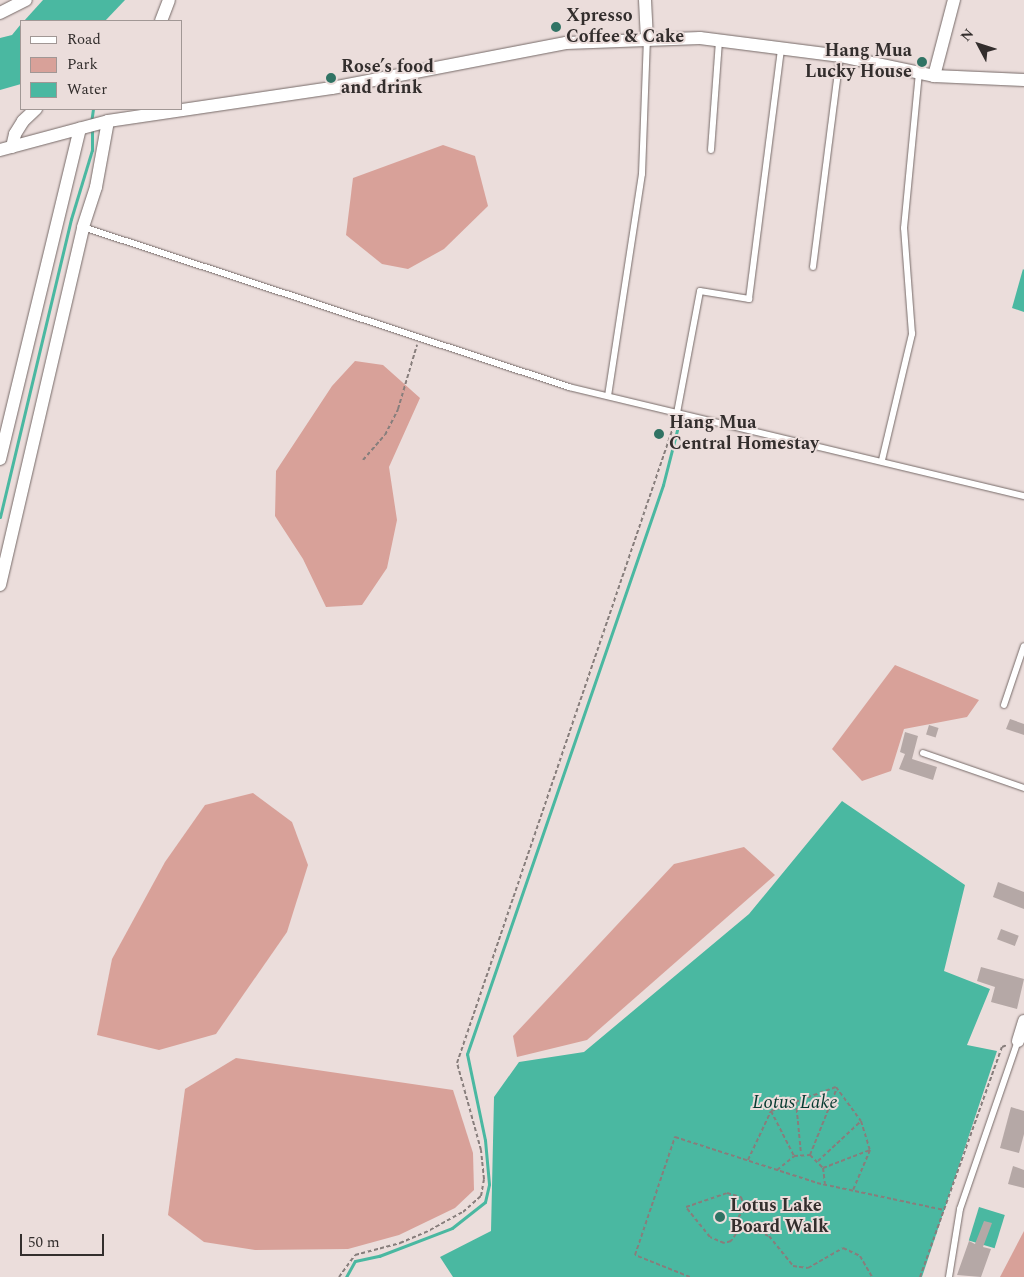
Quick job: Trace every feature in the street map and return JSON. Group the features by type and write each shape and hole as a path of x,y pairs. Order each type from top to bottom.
{"street":[{"path":"0,14 26,0"},
{"path":"160,20 169,0"},
{"path":"645,0 647,40"},
{"path":"934,76 954,0"},
{"path":"182,109 332,88 566,43 647,40 718,40 840,56 934,76 1024,80"},
{"path":"6,149 23,121 35,110"},
{"path":"6,149 93,125 165,111"},
{"path":"0,585 83,227 96,187 93,125"},
{"path":"0,459 93,125"},
{"path":"1018,1041 1024,1022"}],"lane":[{"path":"608,396 642,174 647,40"},
{"path":"711,150 718,40"},
{"path":"677,412 700,291 749,299 781,48"},
{"path":"813,266 840,56"},
{"path":"882,460 912,334 904,228 920,72"},
{"path":"83,227 569,387 855,457 882,460 1024,496"},
{"path":"1004,705 1024,646"},
{"path":"922,752 1024,788"},
{"path":"949,1277 960,1209 1018,1041"}],"path":[{"path":"363,460 385,435 398,408 420,338"},
{"path":"339,1277 354,1255 400,1243 430,1230 463,1212 481,1196 484,1179 480,1150 457,1063 672,438 677,412"},
{"path":"920,1277 1002,1047 1018,1041"},
{"path":"837,1088 860,1121 870,1150 853,1190"},
{"path":"748,1160 771,1111 837,1088"},
{"path":"810,1155 837,1088"},
{"path":"796,1102 801,1154"},
{"path":"771,1111 794,1156"},
{"path":"818,1161 860,1121"},
{"path":"690,1277 634,1255 675,1137 825,1184 944,1210"},
{"path":"823,1168 870,1150"},
{"path":"777,1170 794,1156 801,1154 810,1155 823,1168 825,1184"},
{"path":"735,1193 744,1202 745,1209 735,1221 736,1234 731,1241 717,1241 704,1231 686,1207 735,1193"},
{"path":"735,1221 769,1236 793,1266 808,1268 843,1248 860,1256 872,1277"}],"green space":[{"path":"443,145 475,156 488,206 444,249 408,269 382,264 346,235 353,178"},
{"path":"355,361 383,365 420,398 389,467 397,520 387,568 362,605 326,607 303,559 275,516 276,471 332,386"},
{"path":"895,665 979,700 967,717 904,729 891,771 862,781 832,749"},
{"path":"253,793 292,822 308,865 287,932 216,1034 159,1050 97,1035 112,959 165,862 205,805"},
{"path":"744,847 775,875 587,1040 517,1057 513,1036 674,864"},
{"path":"236,1058 453,1090 473,1153 474,1190 455,1208 399,1235 348,1249 255,1250 204,1242 168,1215 185,1089"},
{"path":"1024,1231 1024,1277 1000,1277"}],"water":[{"path":"43,0 125,0 106,20 25,20"},
{"path":"20,25 20,84 0,90 0,38 12,35"},
{"path":"1024,270 1024,312 1012,308"},
{"name":"Lotus Lake","path":"842,801 965,885 944,971 990,989 967,1045 997,1051 922,1277 453,1277 440,1257 491,1231 494,1097 519,1062 584,1052 749,914"},
{"path":"979,1207 1005,1215 995,1248 969,1240"}],"building":[{"path":"1010,719 1024,724 1024,735 1006,729"},
{"path":"929,725 939,728 936,737 926,735"},
{"path":"905,732 918,736 912,759 937,767 933,780 899,769 905,754 900,752"},
{"path":"998,882 1024,892 1024,909 993,897"},
{"path":"1001,929 1019,936 1015,946 997,939"},
{"path":"981,967 1024,979 1017,1009 991,1002 995,987 977,981"},
{"path":"1011,1107 1024,1111 1024,1134 1019,1153 1000,1148"},
{"path":"1013,1166 1024,1170 1024,1188 1008,1184"},
{"path":"984,1221 992,1223 983,1247 991,1249 981,1277 957,1275 969,1241 975,1244"}],"waterway":[{"path":"91,123 93,110"},
{"path":"0,517 71,219 92,150 92,129"},
{"path":"346,1277 355,1261 379,1256 452,1228 485,1202 489,1184 485,1140 467,1054 663,485 677,430"}],"place":[{"name":"Xpresso Coffee & Cake","path":"556,27"},
{"name":"Hang Mua Lucky House","path":"922,62"},
{"name":"Rose’s food and drink","path":"331,78"},
{"name":"Hang Mua Central Homestay","path":"659,434"},
{"name":"Lotus Lake Board Walk","path":"720,1217"}]}
